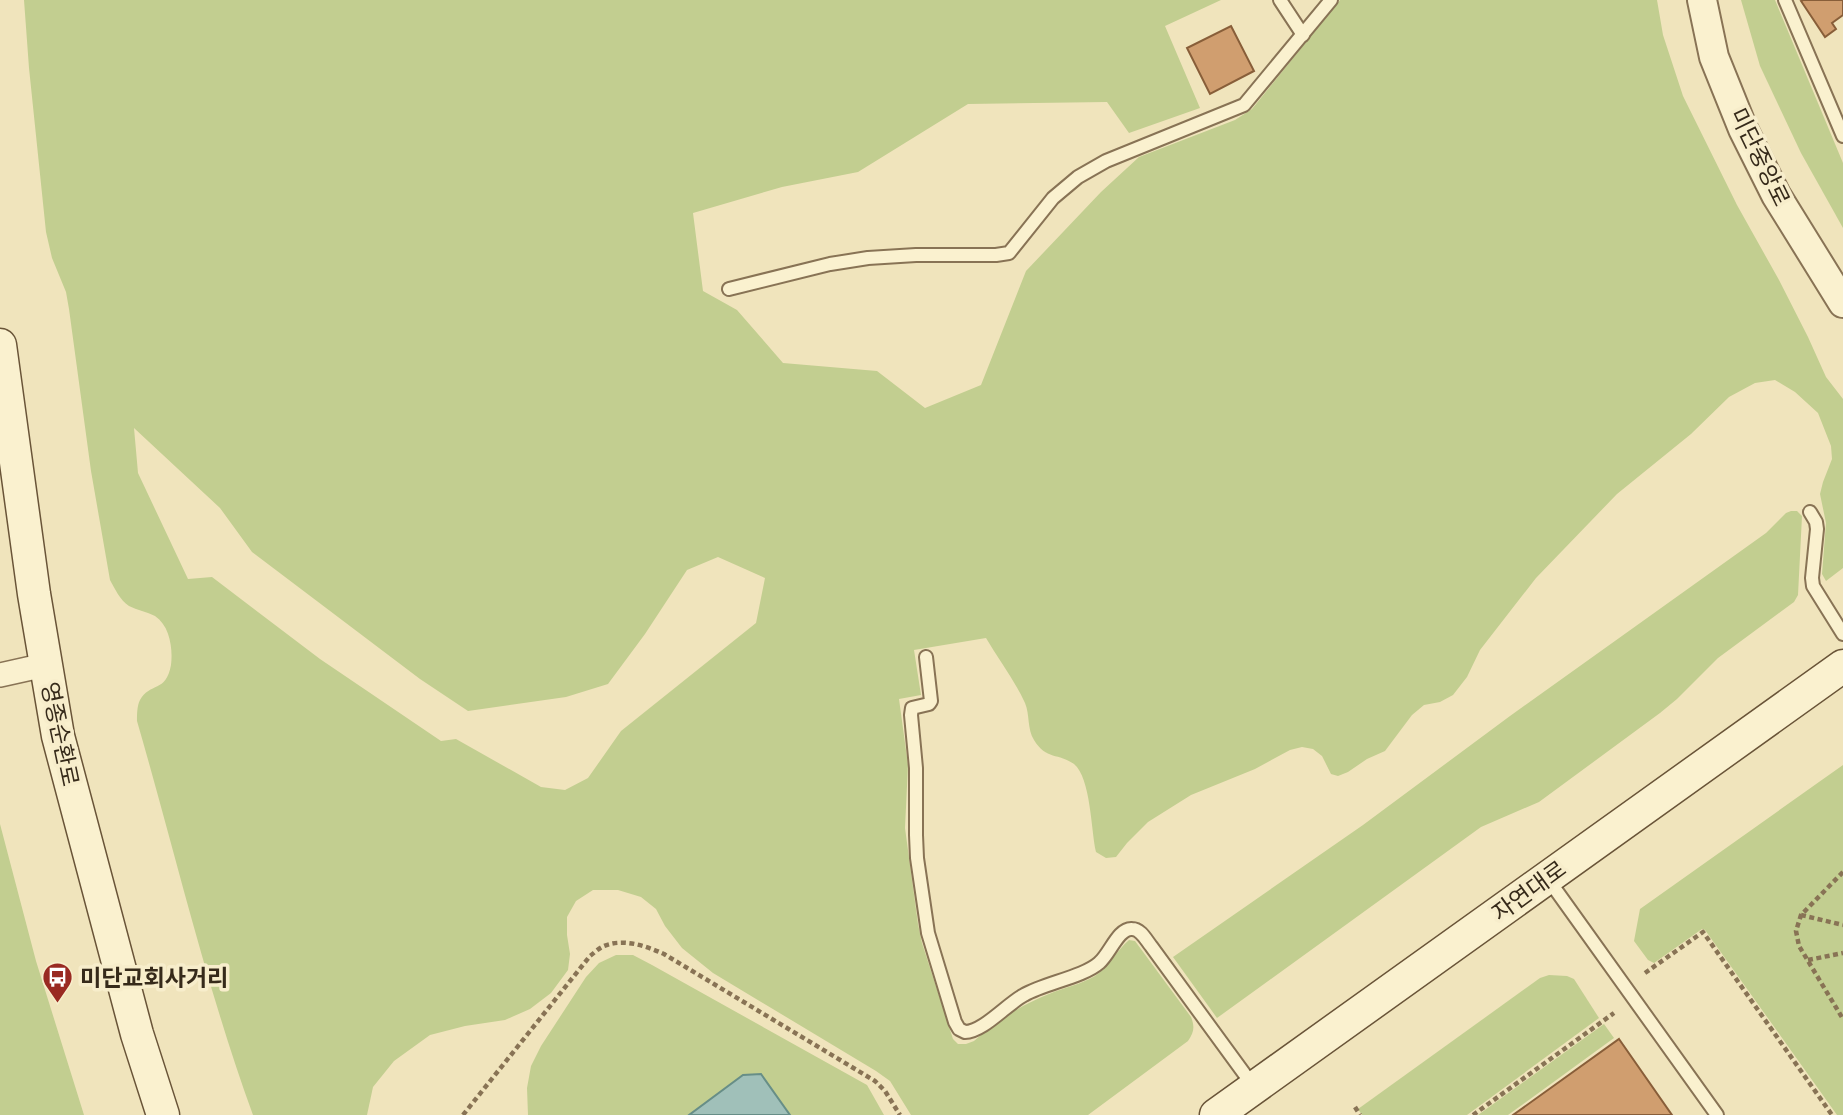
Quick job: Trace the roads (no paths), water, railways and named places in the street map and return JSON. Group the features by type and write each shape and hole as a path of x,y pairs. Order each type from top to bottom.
{"main road":[{"name":"영종순환로","path":"0,345 45,666 58,736 136,1034 163,1115"},
{"name":"자연대로","path":"1216,1115 1843,666"}],"street":[{"name":"미단중앙로","path":"1702,0 1714,57 1743,129 1776,195 1843,303"},
{"path":"0,675 45,666"}],"lane":[{"path":"1280,0 1303,35"},
{"path":"729,289 830,264 868,258 1009,253 1053,198 1077,177 1106,161 1244,105 1331,0"},
{"path":"1785,0 1843,136"},
{"path":"1810,512 1817,530 1813,586 1843,634"},
{"path":"926,657 931,701 929,704 912,708 911,715 916,768 917,858 928,933 955,1022 960,1029 965,1032 977,1029 1024,995 1094,967 1108,953 1123,931 1136,929 1152,946 1255,1087"},
{"path":"1548,878 1717,1115"}],"water":[{"path":"761,1074 790,1115 689,1115 743,1075"}],"place":[{"name":"미단교회사거리","path":"57,1005"}]}
